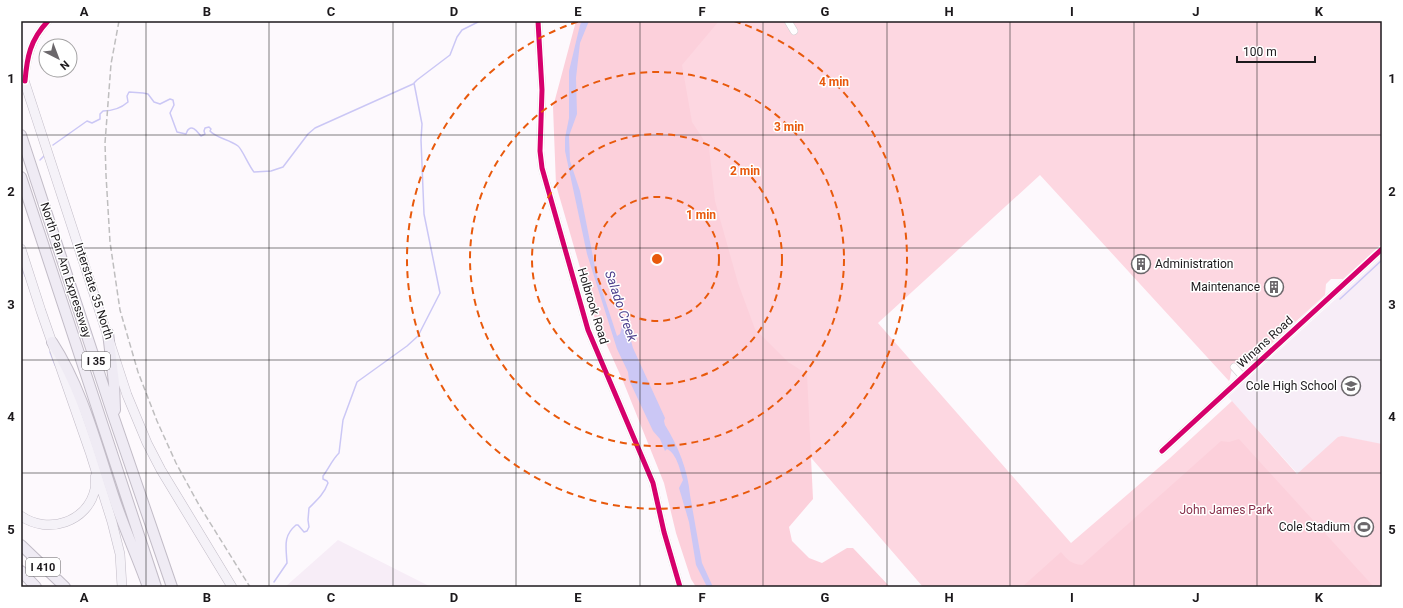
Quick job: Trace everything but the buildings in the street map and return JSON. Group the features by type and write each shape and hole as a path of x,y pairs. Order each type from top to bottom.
{"highway":[{"name":"North Pan Am Expressway","path":"21,135 172,587"},
{"name":"North Pan Am Expressway","path":"21,177 156,587"},
{"path":"108,333 114,383 116,422"},
{"path":"52,342 61,355 80,399 114,498 148,587"},
{"name":"I 410","path":"21,545 65,587"},
{"name":"I 410","path":"21,571 36,587"}],"main road":[{"name":"Interstate 35 North","path":"21,70 127,395 160,470 232,587"},
{"path":"21,249 96,469 112,522 120,554 122,587"},
{"path":"21,516 38,524 50,526 62,524 74,519 85,509 92,498 95,488 96,469"}],"street":[{"path":"25,81 28,56 31,46 39,31 48,21"},
{"name":"Holbrook Road","path":"538,21 542,90 540,152 542,168 588,330 653,482 664,532 680,587"},
{"path":"788,21 794,31"},
{"name":"Winans Road","path":"1162,451 1382,249"},
{"path":"1234,367 1242,376"}],"shaded area":[{"path":"582,21 589,21 580,43 576,78 577,114 569,136 570,161 580,191 596,272 617,336 620,334 623,322 626,323 633,348 665,418 665,425 674,441 685,467 702,563 713,587 707,587 696,565 689,522 679,488 683,480 678,463 670,451 667,449 665,451 660,439 653,431 629,380 628,372 617,349 587,254 565,151 565,138 569,118 569,71"},
{"path":"1382,257 1382,567 1228,397"},
{"path":"338,540 431,587 285,587"}],"green space":[{"path":"576,21 719,21 682,65 692,122 709,148 715,201 738,283 755,329 788,362 807,374 813,499 789,527 792,541 809,558 822,563 847,548 853,548 890,587 696,587 691,579 676,533 664,483 623,381 595,319 556,185 553,107"},
{"path":"589,21 1382,21 1382,244 1343,279 1331,279 1326,284 1325,295 1248,365 1237,364 1232,371 1229,381 1040,175 878,323 1071,543 1170,458 1232,401 1297,474 1338,437 1342,436 1382,444 1382,587 923,587 580,191"},
{"name":"John James Park","path":"1239,439 1374,587 1022,587 1061,552 1070,561 1075,564 1082,565 1221,441 1229,442"}],"waterway":[{"path":"274,582 287,563 286,542 289,533 296,525 298,525 304,532 307,531 309,527 309,508 322,494 328,483 323,479 323,476 334,458 339,453 343,420 357,382 407,346 418,336 440,293 424,214 421,140 422,124 414,83 450,55 457,37 462,30 478,22"},
{"path":"53,145 87,121 92,123 100,119 100,114 103,111 116,109 128,102 127,96 129,92 143,93 148,94 154,102 160,104 170,99 173,100 174,105 170,113 177,132 186,134 187,130 192,128 201,136 205,134 205,128 209,127 211,129 210,131 219,137 238,146 254,172 271,171 283,167 308,134 315,128 413,84"},
{"path":"40,160 45,155"},
{"path":"1340,299 1382,260"},
{"path":"21,264 25,276"},
{"path":"50,352 55,365"}],"railway":[{"path":"119,21 111,64 105,143 110,242 120,310 138,372 157,421 176,463 199,505 250,587"}],"cycle path":[{"path":"25,81 30,49 37,35 48,21"},
{"path":"538,21 542,90 540,151 542,168 588,330 653,483 664,532 680,587"},
{"path":"1162,451 1382,249"}],"place":[{"name":"Administration","path":"1141,264"},
{"name":"Maintenance","path":"1274,287"},
{"name":"Cole High School","path":"1351,386"},
{"name":"Cole Stadium","path":"1364,527"}],"water label":[{"name":"Salado Creek","path":"621,306"}]}
